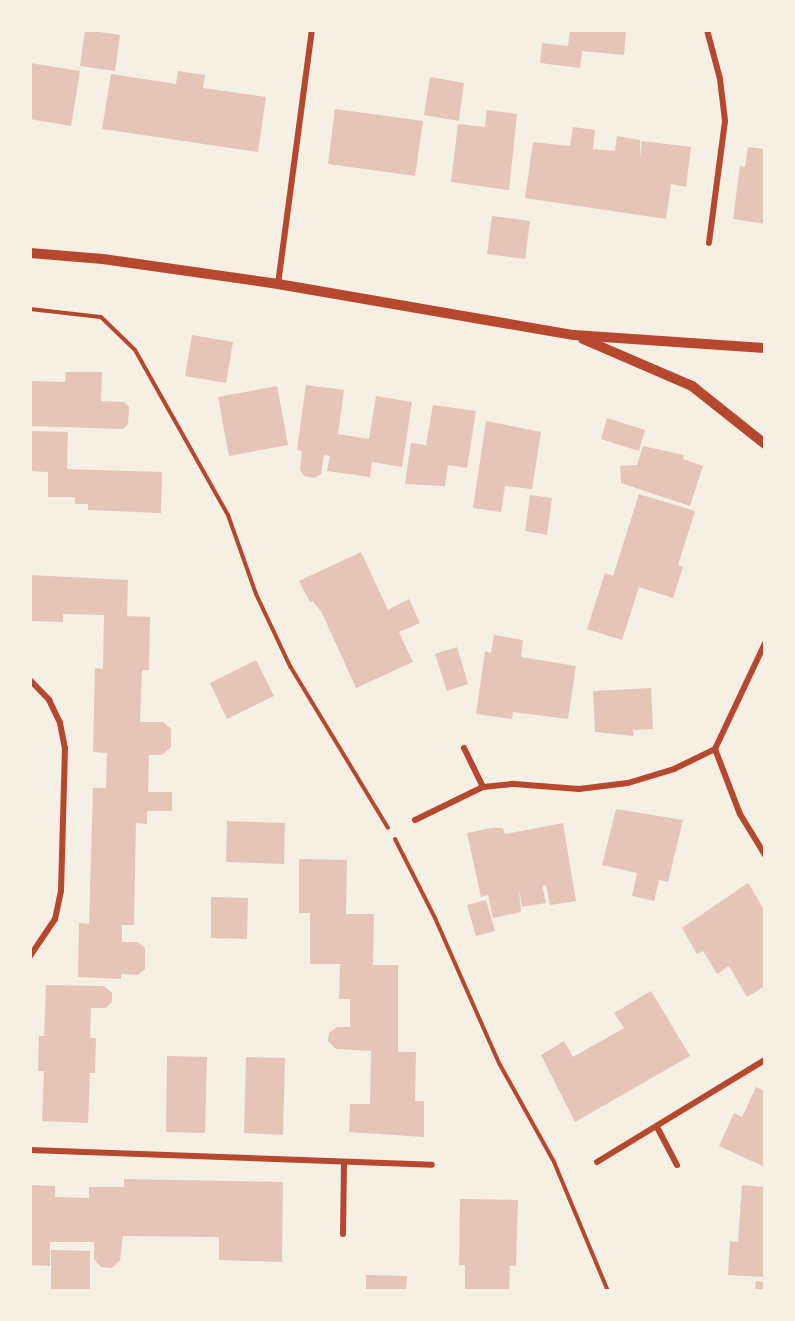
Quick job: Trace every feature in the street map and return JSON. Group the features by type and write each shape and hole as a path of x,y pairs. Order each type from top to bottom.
{"street":[{"path":"278,284 312,30"},
{"path":"707,30 720,79 725,121 709,243"},
{"path":"30,253 103,259 278,284 574,335 765,348"},
{"path":"574,335 692,386 765,444"},
{"path":"416,820 483,787 514,784 579,789 628,783 674,769 715,749 765,644"},
{"path":"30,680 49,700 60,723 65,748 61,891 55,919 30,956"},
{"path":"464,748 483,787"},
{"path":"715,749 740,814 765,855"},
{"path":"597,1162 765,1060"},
{"path":"657,1127 677,1165"},
{"path":"30,1150 432,1165"},
{"path":"344,1162 344,1234"}],"path":[{"path":"30,309 101,317 135,350 169,407 228,515 256,594 290,666 402,852 435,918 499,1063 554,1162 608,1291"}],"building":[{"path":"85,30 120,35 115,71 80,66"},
{"path":"570,30 626,30 624,55 582,51 580,68 540,63 542,43 568,46"},
{"path":"30,63 80,71 71,126 30,119"},
{"path":"178,71 205,75 203,88 266,97 258,152 102,129 111,74 176,84"},
{"path":"430,77 464,83 459,121 424,115"},
{"path":"335,109 423,121 415,176 328,164"},
{"path":"487,110 517,114 509,190 451,182 458,124 485,127"},
{"path":"573,127 595,130 593,149 615,151 617,136 640,140 640,157 642,141 691,147 686,187 671,184 666,219 525,198 533,142 570,146"},
{"path":"748,147 765,149 765,224 733,219 740,166 745,167"},
{"path":"492,216 530,221 525,259 487,254"},
{"path":"192,335 233,342 226,383 185,376"},
{"path":"66,372 102,372 101,401 124,402 129,407 128,424 123,429 30,426 30,381 65,382"},
{"path":"306,385 344,390 338,434 369,439 376,396 412,402 402,467 372,462 370,477 327,471 330,456 324,455 321,474 314,478 304,476 300,470 302,451 297,450"},
{"path":"277,386 288,445 229,456 218,397"},
{"path":"433,405 476,411 467,468 448,465 445,486 405,484 411,443 426,445"},
{"path":"607,418 645,430 639,451 601,439"},
{"path":"486,421 541,432 532,489 505,486 501,512 473,508"},
{"path":"30,431 68,432 67,469 162,472 161,513 88,510 88,504 75,504 75,497 48,497 48,472 30,471"},
{"path":"643,446 684,455 683,459 703,466 690,506 621,483 620,466 637,465"},
{"path":"639,494 695,511 678,565 683,567 673,598 639,587 622,640 587,629 605,573 613,576"},
{"path":"530,495 552,498 547,535 525,531"},
{"path":"361,552 388,610 409,599 420,623 399,632 413,662 356,688 322,613 313,601 310,602 299,581"},
{"path":"30,575 128,580 127,616 150,617 149,670 142,670 140,722 163,722 171,729 171,747 162,755 149,755 148,792 172,792 172,811 147,811 147,824 136,823 134,925 122,925 122,942 138,942 145,948 145,969 138,975 121,974 121,979 78,977 79,923 89,924 93,788 106,788 107,753 93,752 95,668 103,669 104,615 63,614 63,622 30,621"},
{"path":"494,635 523,640 521,657 576,666 568,719 513,712 512,719 476,714 485,651 491,653"},
{"path":"457,647 468,684 447,691 435,654"},
{"path":"256,660 274,696 227,719 210,683"},
{"path":"651,688 653,729 633,730 634,736 595,732 593,691"},
{"path":"616,809 683,820 668,882 659,880 654,901 632,896 637,873 602,865"},
{"path":"227,821 285,823 284,864 226,862"},
{"path":"563,823 576,901 550,905 546,885 542,886 546,903 522,907 519,889 521,912 493,918 488,895 481,897 467,833 503,828 505,834"},
{"path":"299,859 347,860 346,914 374,914 373,965 398,965 398,1052 416,1052 415,1101 424,1101 424,1137 349,1132 350,1104 370,1104 371,1051 336,1049 328,1041 329,1033 337,1027 350,1027 350,999 339,999 340,964 310,964 310,913 299,913"},
{"path":"748,883 765,911 765,986 747,997 729,966 717,974 703,951 697,954 682,928"},
{"path":"211,897 248,898 247,939 211,938"},
{"path":"486,900 495,931 476,936 467,905"},
{"path":"46,985 104,986 112,993 112,1002 106,1008 91,1008 90,1038 96,1038 95,1073 90,1073 88,1123 42,1121 44,1071 38,1071 39,1036 44,1036"},
{"path":"651,991 690,1056 575,1122 541,1055 564,1041 573,1057 624,1028 614,1013"},
{"path":"167,1056 207,1057 205,1133 166,1132"},
{"path":"246,1057 285,1058 283,1135 244,1133"},
{"path":"756,1087 765,1091 765,1167 719,1146 734,1113 742,1117"},
{"path":"124,1179 283,1182 282,1262 219,1260 219,1237 123,1236 120,1260 112,1268 101,1267 94,1259 94,1242 50,1242 50,1266 30,1265 30,1185 55,1186 55,1197 89,1198 89,1187 124,1187"},
{"path":"742,1185 765,1187 765,1277 728,1275 730,1241 738,1242"},
{"path":"460,1199 518,1200 516,1266 510,1266 509,1291 465,1291 465,1265 459,1265"},
{"path":"51,1250 90,1251 90,1290 51,1289"},
{"path":"366,1275 407,1276 406,1291 366,1291"},
{"path":"756,1281 765,1282 765,1291 755,1291"}]}
